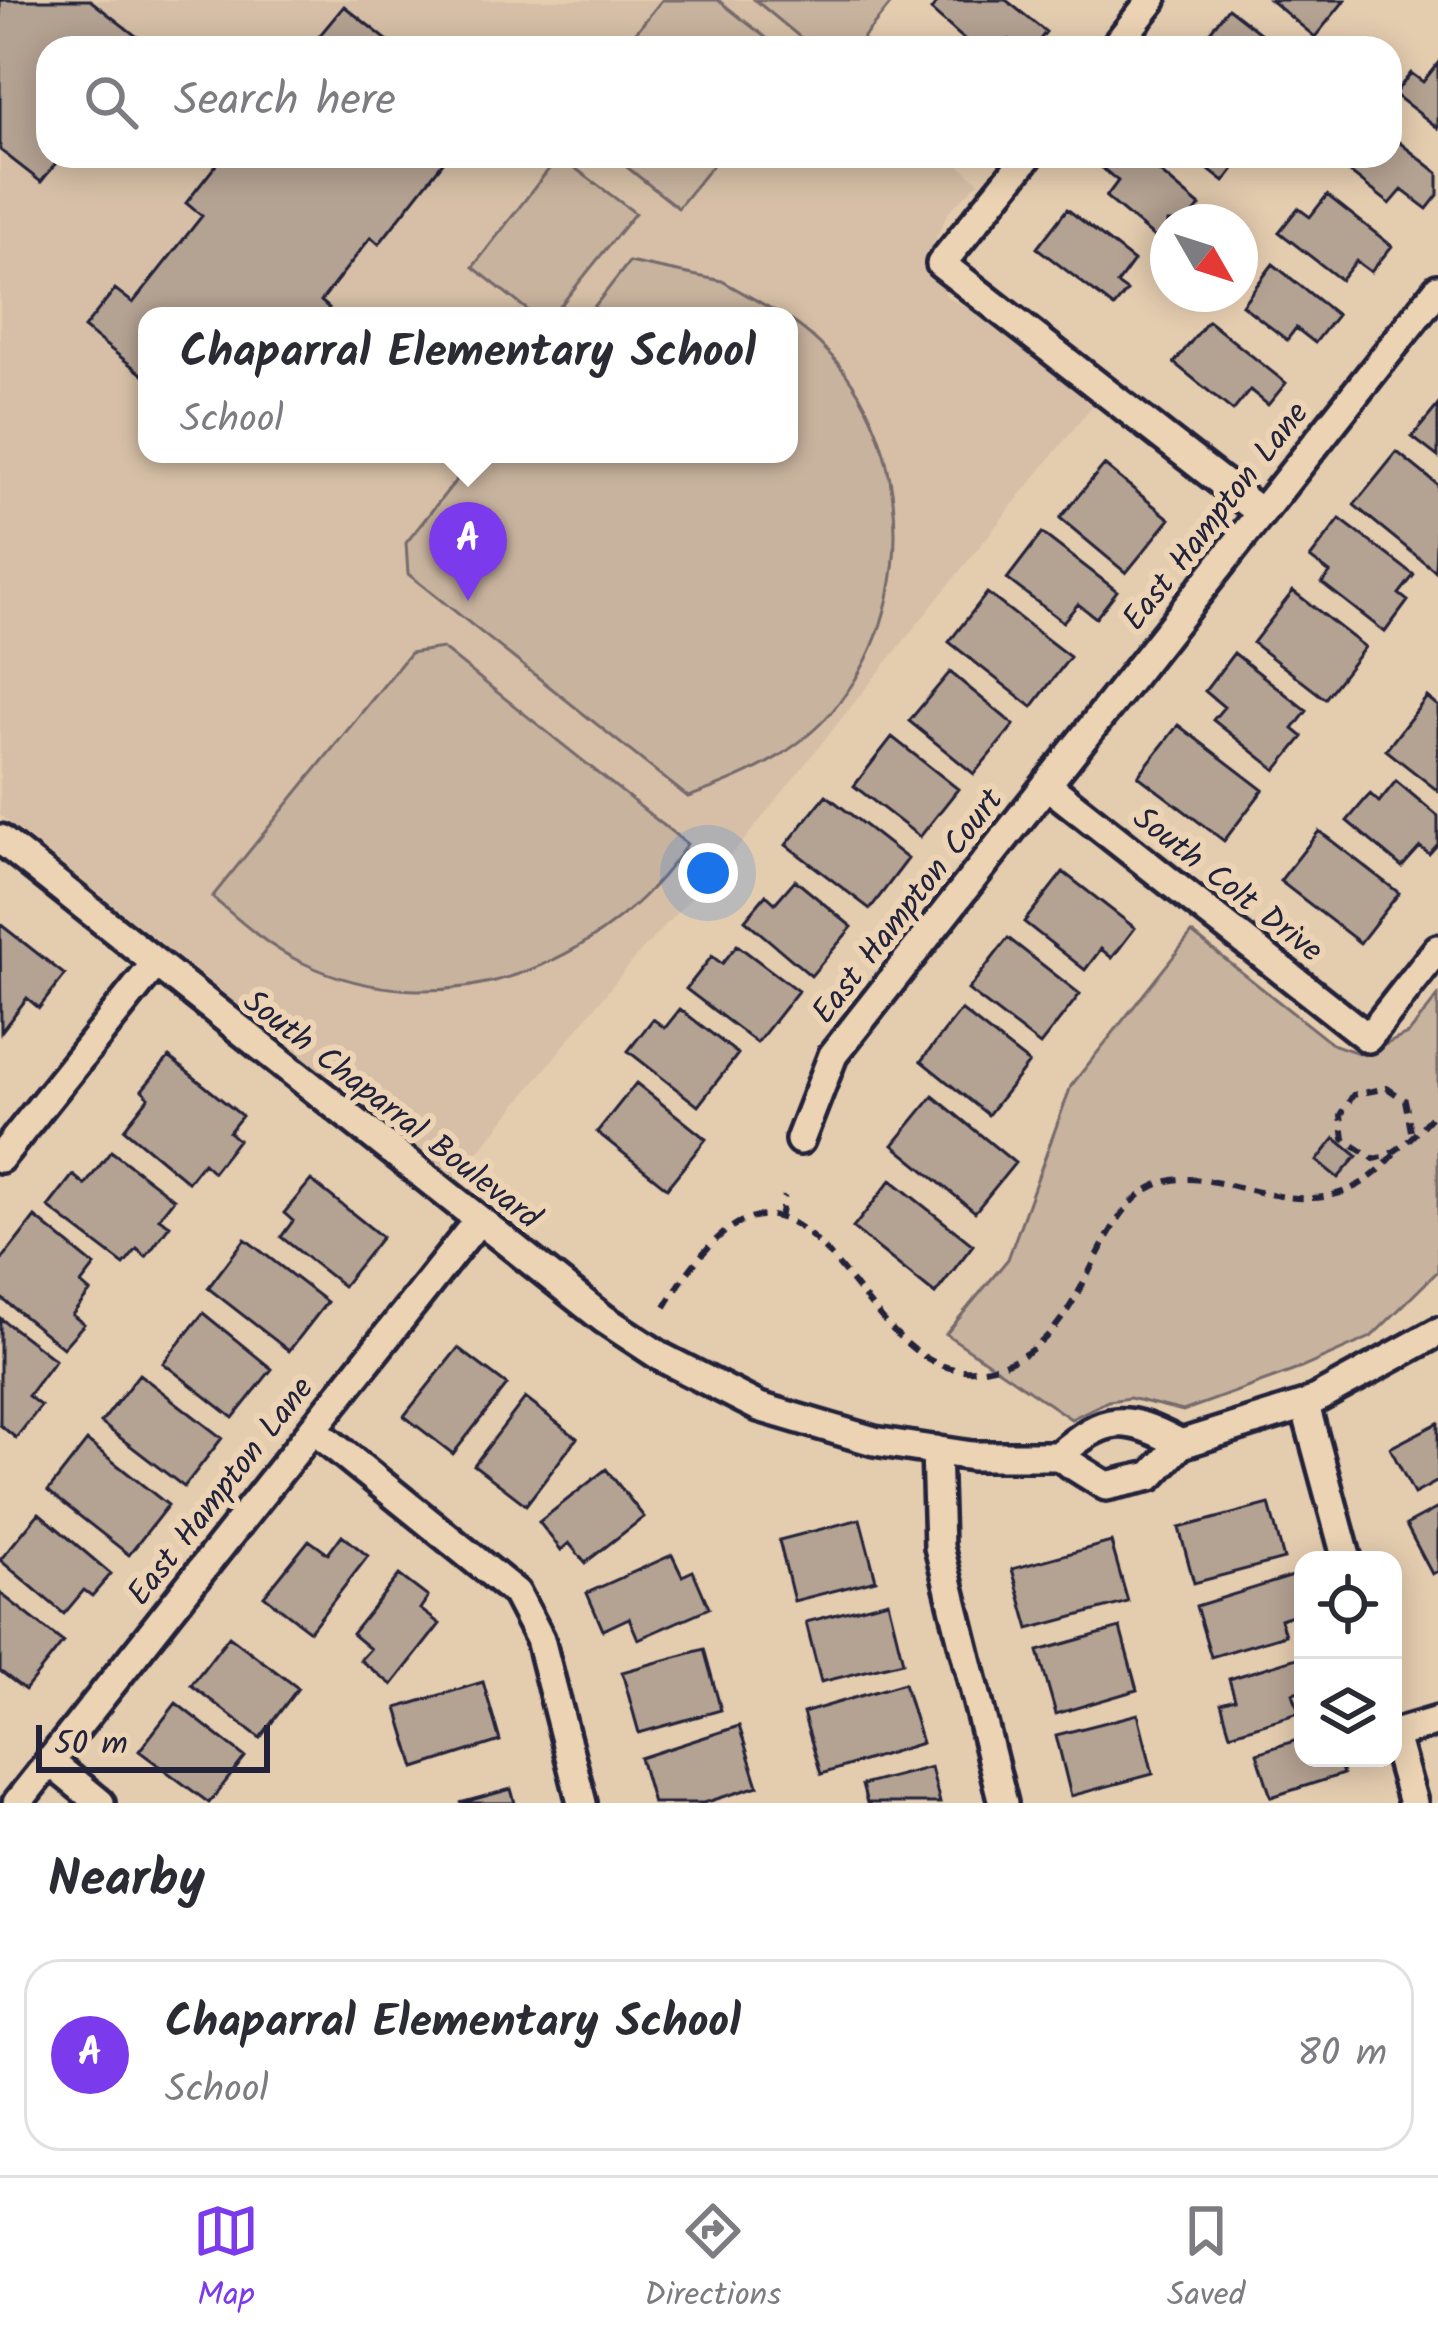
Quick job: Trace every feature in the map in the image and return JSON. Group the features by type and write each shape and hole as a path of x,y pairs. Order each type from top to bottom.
{"street":[{"path":"1124,36 1152,0"},
{"path":"1018,168 941,264 1261,513"},
{"name":"East Hampton Lane","path":"1047,785 1438,289"},
{"name":"South Colt Drive","path":"1047,785 1368,1038 1438,949"},
{"name":"East Hampton Court","path":"800,1140 832,1055 1047,785"},
{"name":"South Chaparral Boulevard","path":"0,838 477,1222 663,1358 759,1407 874,1441 936,1450 1058,1456"},
{"path":"0,1158 155,964"},
{"name":"East Hampton Lane","path":"16,1803 477,1222"},
{"path":"1181,1444 1129,1420 1103,1423 1058,1456 1106,1486 1132,1484 1151,1476 1181,1444 1305,1405 1438,1332"},
{"path":"1305,1405 1345,1551"},
{"path":"313,1429 516,1593 540,1639 582,1803"},
{"path":"936,1450 939,1547 1003,1803"},
{"path":"1402,1731 1438,1721"},
{"path":"49,1761 100,1803"},
{"path":"1402,1766 1412,1803"}],"path":[{"path":"1397,1151 1374,1159 1352,1149 1340,1128 1345,1104 1364,1089 1387,1088 1405,1100 1411,1131"},
{"path":"665,1307 714,1240 740,1223 780,1219 825,1248 883,1319 921,1355 949,1369 980,1370 1009,1360 1051,1330 1089,1281 1125,1210 1155,1185 1184,1178 1273,1198 1316,1196 1364,1184 1411,1131 1438,1110"},
{"path":"780,1219 784,1196"}],"shaded area":[{"path":"0,0 755,0 798,36 36,36 36,168 962,168 979,182 949,211 933,244 936,277 947,297 990,320 1092,406 741,844 633,960 457,1178 0,815"},
{"path":"662,0 718,0 764,36 633,36"},
{"path":"755,0 894,0 865,36 798,36"},
{"path":"550,168 575,168 635,213 559,307 524,307 473,267"},
{"path":"628,168 710,168 678,208"},
{"path":"629,262 722,281 768,307 594,307"},
{"path":"798,327 829,353 859,395 880,442 892,493 895,546 888,598 872,647 832,712 776,758 688,797 408,574 406,543 470,463 798,463"},
{"path":"442,648 687,844 652,887 612,924 566,954 516,975 463,987 409,990 355,982 289,956 212,897 410,653"},
{"path":"1192,933 1332,1044 1364,1055 1409,1033 1438,996 1438,1271 1371,1337 1301,1368 1183,1411 1130,1398 1108,1401 1071,1419 946,1334 1008,1259 1071,1086"}],"building":[{"path":"0,0 90,0 136,36 36,36 36,168 52,168 41,182 0,150"},
{"path":"939,0 1006,0 1046,32 1043,36 960,36 931,10"},
{"path":"1270,0 1345,0 1314,36"},
{"path":"344,6 382,36 319,36"},
{"path":"1228,8 1264,36 1218,36 1211,30"},
{"path":"1438,63 1438,128 1402,100 1402,84 1411,73 1423,82"},
{"path":"1402,144 1438,173 1438,195 1427,209 1402,190 1390,204 1344,168 1402,168"},
{"path":"214,168 439,168 379,244 371,237 321,301 328,307 138,307 138,371 84,328 115,289 133,303 202,216 186,203"},
{"path":"1102,168 1155,168 1198,204 1150,204 1150,234 1106,197 1118,181"},
{"path":"1206,168 1235,168 1224,182"},
{"path":"1327,195 1392,246 1371,272 1356,261 1341,280 1279,232 1298,208 1310,217"},
{"path":"1067,209 1134,261 1117,284 1127,291 1114,307 1037,248"},
{"path":"1273,264 1337,315 1315,343 1296,328 1287,340 1251,312 1258,312 1258,284"},
{"path":"1208,321 1286,383 1268,405 1250,390 1233,411 1174,363"},
{"path":"1438,405 1438,457 1412,437"},
{"path":"1397,452 1438,485 1435,571 1354,505"},
{"path":"1104,465 1170,519 1126,573 1060,518"},
{"path":"1340,519 1414,575 1399,594 1408,601 1385,632 1322,583 1330,573 1310,558"},
{"path":"1042,533 1117,591 1096,618 1078,604 1063,622 1007,579"},
{"path":"1293,591 1365,647 1325,699 1253,643"},
{"path":"987,593 1070,657 1032,707 949,642"},
{"path":"1234,653 1307,711 1293,729 1303,737 1276,770 1213,720 1224,707 1205,691"},
{"path":"950,672 1014,725 974,774 909,721"},
{"path":"1427,697 1438,706 1438,791 1386,750"},
{"path":"1178,725 1263,790 1224,841 1138,776"},
{"path":"892,737 958,789 920,837 854,786"},
{"path":"1396,781 1438,816 1438,844 1429,854 1420,847 1402,867 1347,821 1370,794 1379,802"},
{"path":"826,795 908,859 870,909 786,845"},
{"path":"1319,831 1399,893 1360,943 1280,881"},
{"path":"1063,872 1135,928 1112,958 1101,949 1085,970 1024,922"},
{"path":"795,880 852,927 811,976 745,920 766,895 775,903"},
{"path":"0,924 65,975 39,1008 27,998 1,1032"},
{"path":"1008,938 1080,994 1040,1045 968,990"},
{"path":"737,945 798,991 757,1043 686,989 712,956 722,964"},
{"path":"680,1009 738,1054 698,1106 628,1051 653,1019 665,1028"},
{"path":"961,1010 1029,1063 988,1115 921,1061"},
{"path":"169,1057 242,1116 229,1132 238,1140 213,1172 203,1163 188,1182 124,1129 149,1097 142,1090"},
{"path":"636,1083 706,1139 667,1188 597,1132"},
{"path":"933,1096 1015,1163 975,1212 893,1145"},
{"path":"1335,1138 1357,1156 1338,1178 1317,1161"},
{"path":"111,1151 174,1199 159,1218 170,1225 146,1257 137,1249 124,1265 48,1207 73,1175 85,1185"},
{"path":"311,1180 382,1237 343,1286 281,1237 293,1221 284,1213"},
{"path":"891,1180 973,1245 935,1294 853,1228"},
{"path":"35,1217 95,1266 81,1284 90,1292 72,1315 84,1324 63,1348 0,1297 0,1262"},
{"path":"245,1239 327,1302 289,1351 208,1288"},
{"path":"203,1313 272,1369 233,1418 163,1363"},
{"path":"0,1318 55,1360 28,1396 41,1406 16,1438 0,1425"},
{"path":"458,1348 507,1385 453,1454 404,1416"},
{"path":"139,1374 222,1438 184,1487 101,1423"},
{"path":"525,1398 577,1438 526,1505 474,1465"},
{"path":"1438,1423 1438,1481 1414,1494 1390,1448"},
{"path":"87,1441 168,1505 129,1555 48,1491"},
{"path":"606,1469 644,1517 585,1563 569,1543 561,1550 539,1522"},
{"path":"1269,1504 1284,1559 1194,1583 1179,1528"},
{"path":"1438,1508 1438,1571 1432,1574 1406,1525"},
{"path":"39,1513 111,1574 92,1596 84,1590 64,1614 0,1560"},
{"path":"860,1519 876,1580 794,1601 779,1540"},
{"path":"342,1535 368,1556 310,1631 264,1596 309,1540 328,1554"},
{"path":"1111,1542 1128,1602 1029,1629 1012,1569"},
{"path":"672,1555 682,1576 693,1571 709,1608 638,1639 629,1618 603,1630 587,1593"},
{"path":"399,1575 428,1597 420,1609 440,1624 392,1685 360,1660 370,1649 352,1634"},
{"path":"1293,1576 1294,1615 1280,1619 1285,1635 1211,1657 1196,1606"},
{"path":"0,1593 63,1642 25,1690 0,1671"},
{"path":"888,1601 903,1662 821,1682 806,1622"},
{"path":"1120,1628 1137,1690 1056,1714 1038,1651"},
{"path":"229,1636 298,1688 260,1738 191,1685"},
{"path":"704,1649 721,1710 639,1733 622,1672"},
{"path":"1294,1659 1294,1715 1230,1734 1221,1703 1235,1699 1229,1679"},
{"path":"483,1682 500,1741 415,1768 397,1708"},
{"path":"904,1683 922,1743 821,1774 803,1713"},
{"path":"176,1703 245,1757 209,1803 139,1751"},
{"path":"1138,1714 1153,1774 1071,1796 1056,1735"},
{"path":"739,1726 758,1786 704,1803 653,1803 640,1758"},
{"path":"1294,1741 1294,1767 1341,1767 1343,1774 1271,1797 1257,1753"},
{"path":"931,1767 940,1803 867,1803 862,1785"},
{"path":"511,1789 515,1803 460,1803"}],"place":[{"name":"Chaparral Elementary School","path":"468,601"}]}
